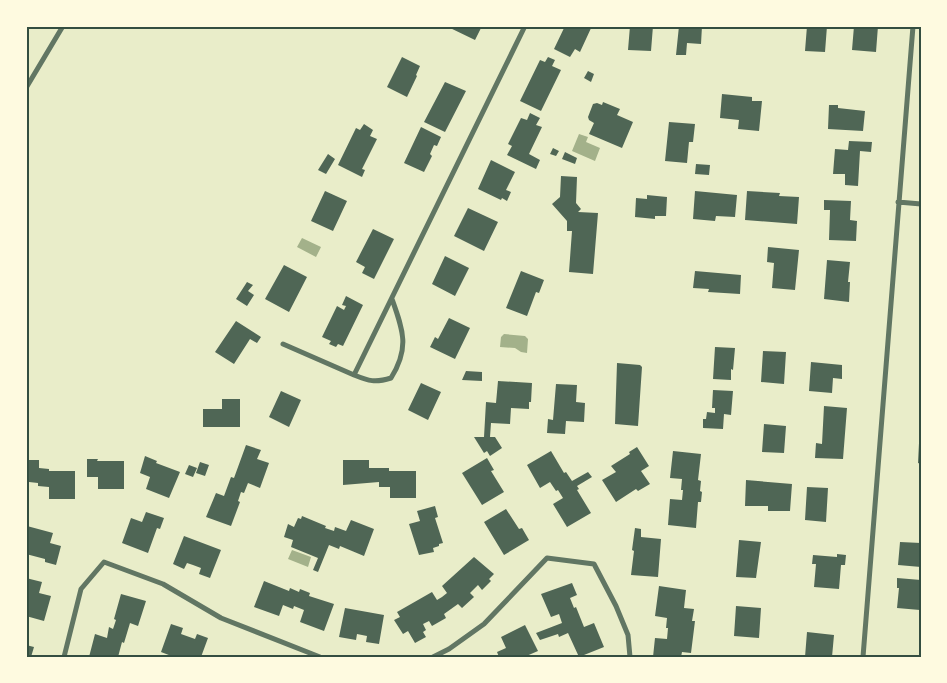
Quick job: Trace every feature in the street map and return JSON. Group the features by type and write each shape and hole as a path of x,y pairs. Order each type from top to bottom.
{"street":[{"path":"26,88 63,26"},
{"path":"354,375 525,26"},
{"path":"863,657 913,26"},
{"path":"898,202 921,204"},
{"path":"282,344 369,380 379,382 391,378 398,367 404,346 402,327 392,299"},
{"path":"433,657 449,649 484,624 547,558 594,564 616,606 628,635 630,657"},
{"path":"64,657 81,589 104,562 163,584 221,618 320,657"}],"shaded area":[{"path":"579,134 588,137 586,142 600,148 595,161 572,151"},
{"path":"302,238 321,247 316,257 297,247"},
{"path":"504,334 525,336 528,339 527,353 515,348 500,347 501,337"},
{"path":"292,550 311,557 308,567 288,559"}],"building":[{"path":"446,26 482,26 475,40"},
{"path":"565,26 592,26 580,52 575,49 570,57 554,49"},
{"path":"630,26 653,26 651,51 628,50"},
{"path":"679,26 702,26 701,44 687,43 686,55 676,55"},
{"path":"807,26 827,26 825,52 805,51"},
{"path":"854,26 878,26 876,52 852,50"},
{"path":"402,57 420,66 407,97 387,87"},
{"path":"548,57 555,60 552,66 561,70 541,111 520,101 540,60 545,62"},
{"path":"588,71 594,74 591,82 584,78"},
{"path":"445,82 466,91 445,132 424,122"},
{"path":"722,94 752,97 752,101 762,101 759,131 738,129 739,120 720,118"},
{"path":"603,102 620,109 617,115 633,122 622,148 589,134 594,123 588,117 593,104 602,105"},
{"path":"829,105 865,111 863,131 828,129"},
{"path":"530,113 540,118 536,125 542,127 529,154 540,160 536,169 507,155 512,146 508,144 521,118 527,120"},
{"path":"669,122 695,124 693,142 689,142 687,163 665,161"},
{"path":"364,124 373,130 370,136 377,139 362,169 365,170 362,177 338,165 356,128 360,130"},
{"path":"421,127 441,137 437,146 434,145 430,154 432,156 424,172 404,163"},
{"path":"849,141 872,142 871,152 860,151 858,186 845,185 845,174 833,174 835,149 848,150"},
{"path":"553,148 559,151 556,156 550,154"},
{"path":"565,152 577,158 575,164 562,159"},
{"path":"328,154 335,159 326,174 318,170"},
{"path":"491,160 515,172 506,190 511,192 507,201 478,189"},
{"path":"696,164 710,165 709,175 695,174"},
{"path":"561,176 577,177 576,203 581,209 578,212 598,213 593,274 569,272 572,231 567,231 567,221 552,204 560,197"},
{"path":"325,191 347,201 333,231 311,221"},
{"path":"695,191 737,195 735,217 716,216 715,221 693,219"},
{"path":"747,191 780,193 779,196 799,197 797,224 745,220"},
{"path":"647,195 667,197 666,216 655,216 655,219 635,217 636,198 647,199"},
{"path":"824,200 851,201 850,220 857,221 856,241 829,240 830,210 824,210"},
{"path":"468,208 498,222 484,251 454,236"},
{"path":"373,229 394,239 374,279 362,273 365,267 356,262"},
{"path":"768,247 799,250 795,290 772,288 774,263 767,262"},
{"path":"445,256 469,268 455,296 432,284"},
{"path":"827,260 850,262 849,302 824,299"},
{"path":"284,265 307,277 289,312 265,299"},
{"path":"521,271 544,280 539,293 536,292 527,316 506,308"},
{"path":"695,271 741,275 740,294 708,292 709,289 693,288"},
{"path":"247,282 253,285 248,291 254,295 247,306 236,299"},
{"path":"346,296 363,305 343,346 338,344 336,347 329,344 331,341 322,337 337,306 344,310 346,306 342,305"},
{"path":"449,318 470,328 455,359 430,347 435,337 438,339"},
{"path":"236,321 261,337 257,343 250,339 234,364 215,352"},
{"path":"715,347 735,348 731,380 713,379"},
{"path":"763,351 786,352 784,384 761,382"},
{"path":"811,362 842,365 842,379 833,378 832,393 809,391"},
{"path":"617,363 640,365 642,367 638,426 615,424"},
{"path":"466,371 482,372 482,381 462,380"},
{"path":"498,381 532,383 531,402 529,402 529,409 511,408 510,424 491,423 490,437 495,437 502,448 490,456 487,451 484,453 474,437 484,437 486,402 496,403"},
{"path":"421,383 441,392 428,420 408,410"},
{"path":"556,384 577,385 576,402 585,403 584,422 566,421 565,434 547,433 548,419 553,420"},
{"path":"713,390 733,391 731,415 724,414 723,429 703,428 703,419 706,419 707,412 715,413 715,408 712,408"},
{"path":"281,391 301,400 289,427 269,417"},
{"path":"222,399 240,399 240,427 203,427 203,409 222,409"},
{"path":"824,406 847,408 843,459 815,458 816,443 822,444"},
{"path":"764,424 786,426 784,453 762,452"},
{"path":"919,443 921,443 921,464 918,463"},
{"path":"246,445 261,450 257,459 269,463 260,488 248,483 244,493 241,492 238,501 240,502 231,526 206,517 216,493 224,496 231,477 234,478"},
{"path":"637,447 649,466 641,471 650,484 638,491 636,489 616,502 602,480 616,472 611,466 630,454 629,452"},
{"path":"551,451 564,473 566,472 572,481 588,472 592,477 577,486 579,489 577,490 591,513 567,527 553,504 563,498 558,490 556,491 550,482 540,488 527,465"},
{"path":"673,451 701,454 698,480 701,481 700,491 702,492 701,502 698,502 696,528 668,525 670,499 682,500 683,490 681,490 682,479 670,478"},
{"path":"145,456 157,461 156,463 180,472 169,498 146,489 150,477 140,473"},
{"path":"487,458 494,470 491,471 504,492 482,505 462,473"},
{"path":"87,459 124,461 124,489 98,489 98,477 87,477"},
{"path":"26,460 39,460 39,468 49,469 49,471 75,471 75,499 49,499 49,487 38,486 38,483 29,482 29,486 26,486"},
{"path":"343,460 369,460 369,468 389,468 389,471 416,471 416,498 390,498 390,487 379,487 379,482 343,485"},
{"path":"200,462 209,465 205,476 196,473"},
{"path":"189,465 197,468 193,477 185,474"},
{"path":"746,480 792,484 790,511 768,511 768,506 745,506"},
{"path":"807,487 828,488 826,522 805,520"},
{"path":"435,506 438,517 435,518 443,543 433,548 434,552 419,555 409,524 420,521 417,511"},
{"path":"506,509 519,529 522,528 529,540 504,555 484,522"},
{"path":"146,512 164,518 160,529 157,528 148,553 122,543 131,518 142,522"},
{"path":"302,516 334,531 335,527 346,531 351,520 374,529 364,556 340,546 339,549 329,545 318,572 313,570 318,558 291,547 293,540 284,537 288,524 294,527 298,518 301,519"},
{"path":"27,526 53,533 50,543 61,546 56,565 45,562 45,559 26,554"},
{"path":"635,528 641,529 641,537 661,539 658,577 631,575"},
{"path":"184,536 221,550 210,578 199,574 201,568 187,563 184,569 173,564"},
{"path":"739,540 761,542 756,578 736,577"},
{"path":"900,542 921,543 921,567 898,565"},
{"path":"837,554 846,555 845,565 841,565 839,589 814,587 816,564 812,564 813,555 837,557"},
{"path":"474,557 494,574 489,579 491,581 482,590 478,585 470,593 474,597 462,608 458,604 444,614 446,618 432,626 429,621 423,624 426,630 423,632 426,637 415,643 408,631 403,634 394,620 400,617 397,612 432,592 437,600 442,597 447,593 442,586"},
{"path":"26,578 42,582 39,593 51,596 44,621 26,616"},
{"path":"897,578 921,580 920,610 897,608 899,588 897,588"},
{"path":"264,581 289,591 290,588 299,592 300,589 310,593 309,596 334,604 324,631 300,622 304,610 294,606 293,609 283,605 279,616 254,607"},
{"path":"572,583 577,595 570,598 574,608 576,607 584,627 594,623 604,647 579,657 568,633 559,637 558,634 540,640 536,633 562,623 559,614 551,617 541,594"},
{"path":"659,586 686,590 684,608 694,609 692,621 695,621 691,653 682,652 681,657 653,657 655,638 667,639 668,628 666,628 667,618 655,616"},
{"path":"121,594 146,601 138,626 130,623 118,657 89,657 95,634 107,638 109,627 113,629"},
{"path":"736,606 761,608 759,638 734,636"},
{"path":"345,608 384,615 379,644 366,642 367,636 357,634 356,640 339,637"},
{"path":"171,624 183,628 181,634 195,639 197,634 208,638 201,657 174,657 161,652"},
{"path":"525,625 538,651 524,657 499,657 497,652 506,648 501,637"},
{"path":"807,632 834,635 832,657 805,657"},
{"path":"26,645 34,647 31,657 26,657"}]}
